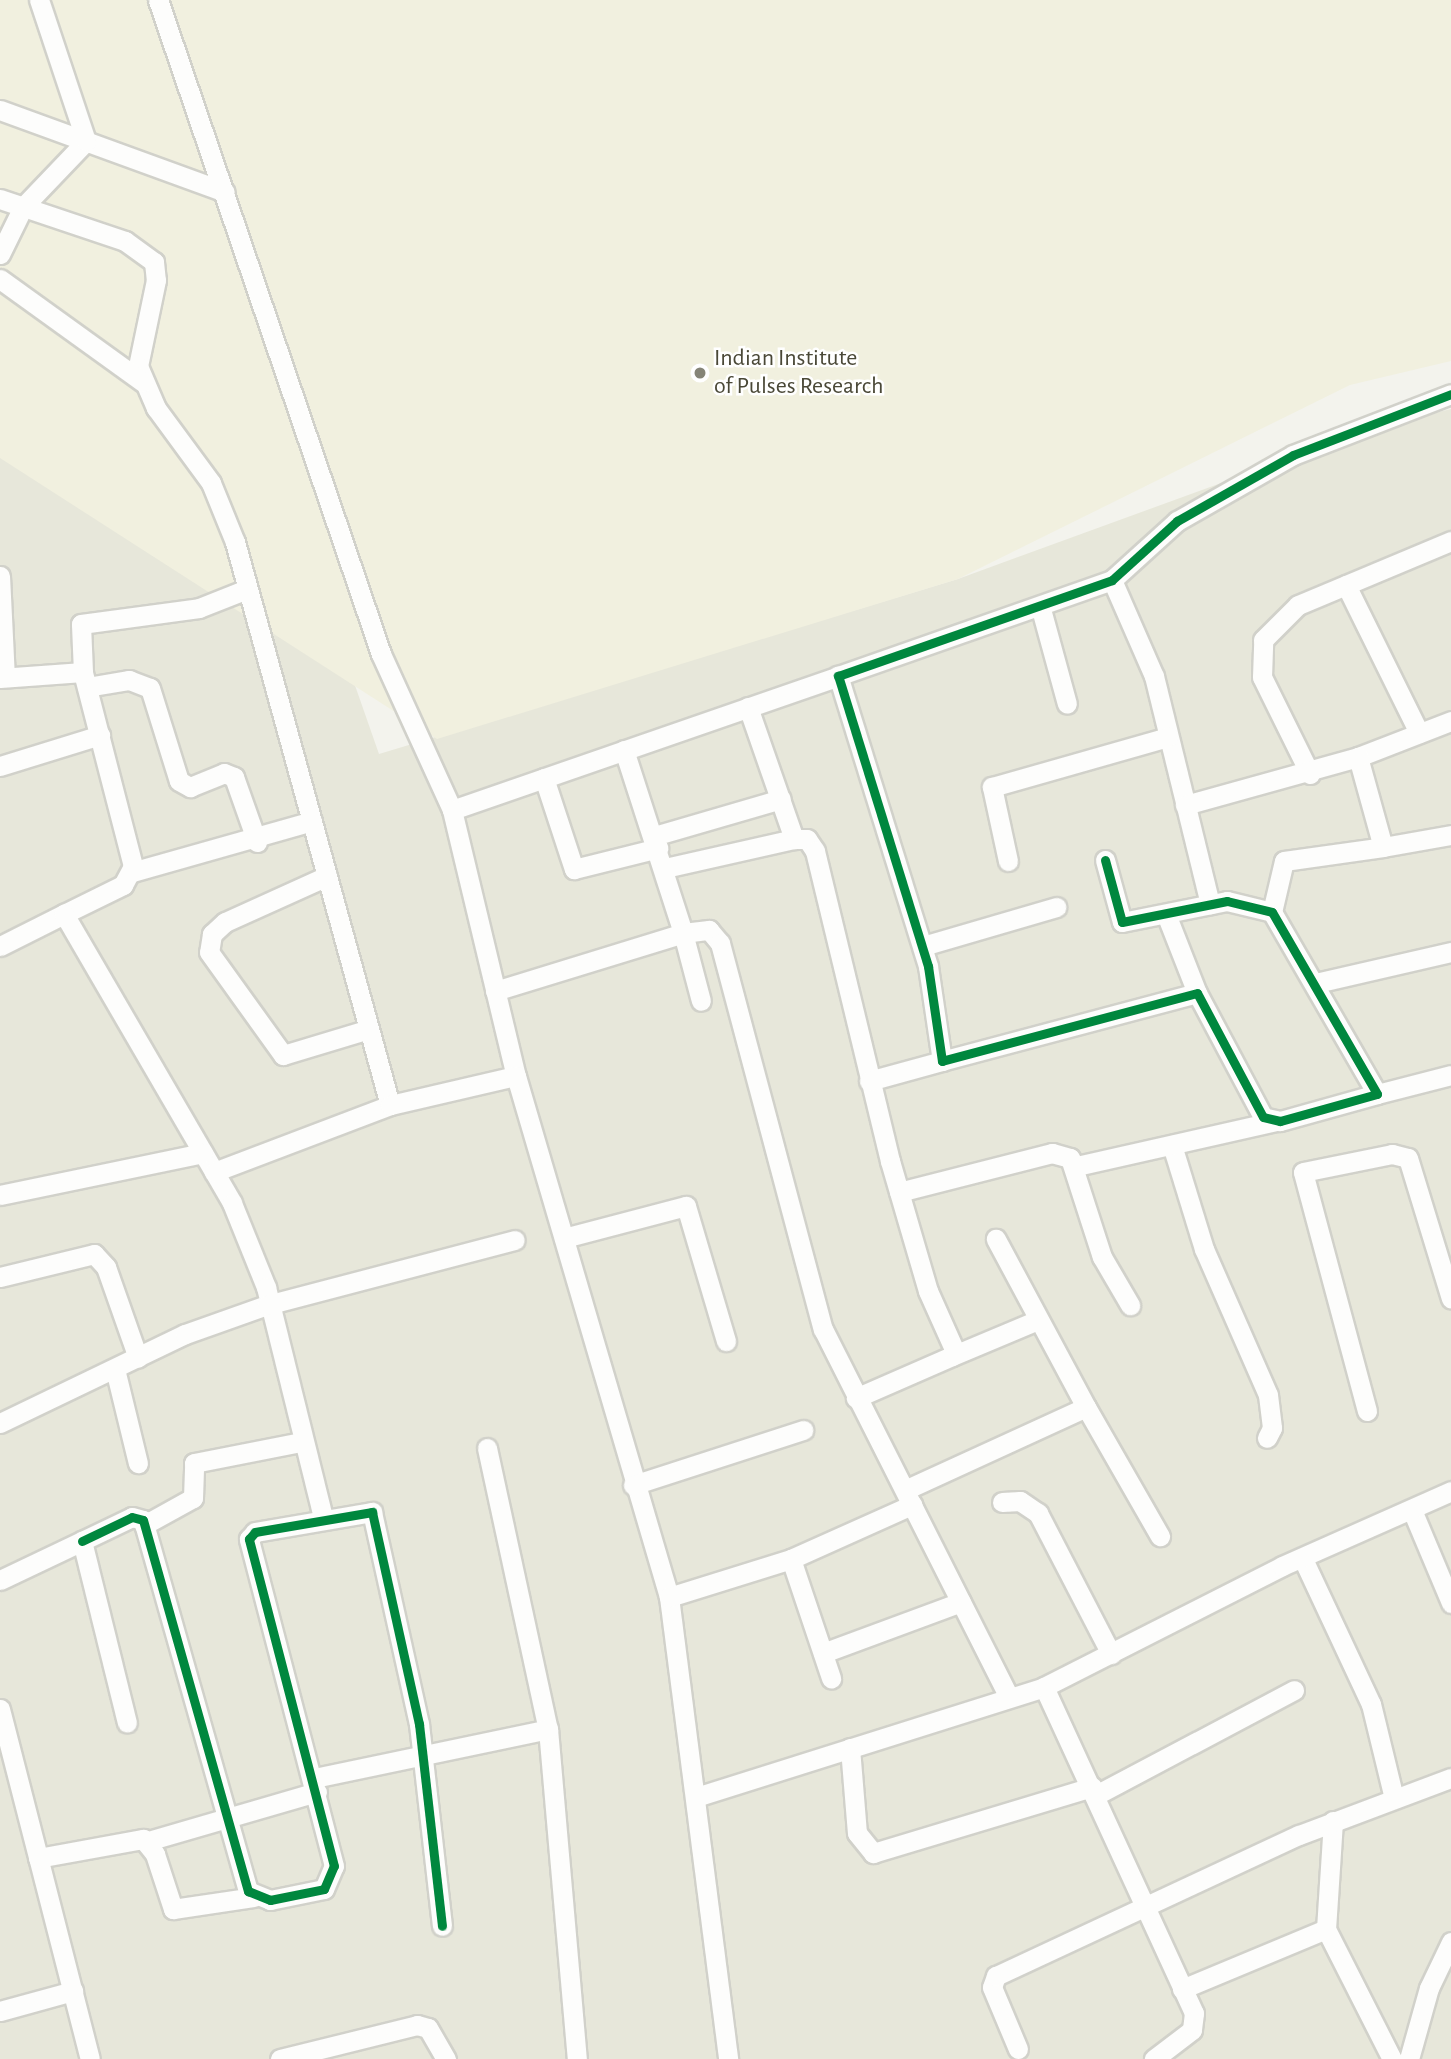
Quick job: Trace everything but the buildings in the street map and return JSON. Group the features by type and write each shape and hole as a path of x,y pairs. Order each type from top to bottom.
{"street":[{"path":"39,0 86,141"},
{"path":"158,0 381,654 452,810 516,1076 633,1485 669,1597 728,2059"},
{"path":"0,110 225,192"},
{"path":"0,254 23,207 86,141"},
{"path":"0,199 149,254 156,280 139,354 143,382"},
{"path":"0,279 143,382 211,483 247,589 390,1105"},
{"path":"452,810 838,676 1041,609 1112,580 1177,521 1293,455 1451,394"},
{"path":"1310,774 1262,677 1259,658 1263,640 1288,613 1346,585 1451,541"},
{"path":"0,576 2,678 129,680 149,688 179,781 190,787 224,773 234,777 257,842"},
{"path":"1112,580 1154,676 1210,904"},
{"path":"1346,585 1419,733"},
{"path":"132,873 85,679 80,632 85,620 199,608 247,589"},
{"path":"1041,609 1068,704"},
{"path":"838,676 923,946 942,1061"},
{"path":"748,707 794,839"},
{"path":"1185,805 1310,774 1451,721"},
{"path":"0,766 100,736"},
{"path":"1008,861 992,787 1168,737"},
{"path":"624,750 664,868 701,1001"},
{"path":"1358,757 1383,847"},
{"path":"544,778 574,869 781,799"},
{"path":"0,946 122,885 132,873 257,842 312,821"},
{"path":"1272,912 1284,861 1451,835"},
{"path":"664,868 794,839 807,839 815,850 869,1081 900,1192 953,1356"},
{"path":"1105,860 1122,922 1210,904 1242,902 1272,912 1316,983 1377,1094"},
{"path":"327,876 225,922 212,934 209,952 283,1055 369,1029"},
{"path":"923,946 1056,907"},
{"path":"64,914 204,1153 261,1275 301,1441 323,1518"},
{"path":"1166,914 1197,993 1254,1109 1280,1121"},
{"path":"495,991 683,933 709,930 717,937 815,1309 856,1398 909,1497 1009,1698"},
{"path":"1316,983 1451,952"},
{"path":"869,1081 1197,993"},
{"path":"900,1192 1052,1153 1076,1166 1280,1121 1451,1075"},
{"path":"214,1172 390,1105 516,1076"},
{"path":"1172,1145 1204,1250 1268,1395 1272,1428 1267,1438"},
{"path":"0,1195 204,1153"},
{"path":"1367,1412 1303,1172 1392,1154 1408,1158 1451,1299"},
{"path":"1076,1166 1094,1238 1130,1305"},
{"path":"564,1238 686,1206 726,1341"},
{"path":"996,1239 1086,1407 1160,1536"},
{"path":"0,1423 138,1358 267,1305 515,1240"},
{"path":"0,1277 94,1254 106,1267 138,1358"},
{"path":"856,1398 1038,1320"},
{"path":"115,1369 138,1462"},
{"path":"669,1597 791,1559 1086,1407"},
{"path":"633,1485 803,1430"},
{"path":"145,1525 194,1498 194,1463 301,1441"},
{"path":"488,1448 548,1729 578,2059"},
{"path":"696,1797 1044,1687 1303,1559 1451,1491"},
{"path":"1002,1502 1020,1501 1038,1513 1111,1654"},
{"path":"148,1841 173,1909 253,1897 313,1894 333,1879 316,1785 249,1539 323,1518 365,1510 373,1515 423,1756 442,1926"},
{"path":"1412,1510 1451,1604"},
{"path":"0,1580 136,1516 145,1525 224,1816 253,1897"},
{"path":"82,1541 127,1723"},
{"path":"791,1559 831,1678"},
{"path":"1303,1559 1371,1704 1394,1798"},
{"path":"822,1653 961,1602"},
{"path":"1044,1687 1149,1908 1195,2022 1154,2059"},
{"path":"850,1748 857,1833 873,1853 1094,1791 1294,1690"},
{"path":"0,1709 9,1783 38,1858 90,2059"},
{"path":"38,1858 148,1841 316,1785 423,1756 548,1729"},
{"path":"1018,2049 992,1987 996,1976 1149,1908 1333,1821 1451,1778"},
{"path":"1333,1821 1326,1929 1392,2059"},
{"path":"1182,1989 1326,1929"},
{"path":"1409,2059 1429,1988 1451,1942"},
{"path":"0,2011 73,1991"},
{"path":"281,2059 417,2025 428,2028 446,2059"}],"shaded area":[{"path":"0,0 206,259 379,754 958,579 1369,429 1451,409 1451,2059 0,2059"},
{"name":"Indian Institute of Pulses Research","path":"0,0 1451,0 1451,361 1350,385 958,579 437,739 0,458"}],"cycle path":[{"path":"1105,860 1122,922 1227,901 1272,912 1377,1094 1280,1121 1263,1117 1197,993 942,1061 928,966 838,676 1112,580 1177,521 1293,455 1451,394"},
{"path":"82,1541 132,1517 143,1520 248,1891 270,1900 324,1889 334,1866 249,1539 255,1532 372,1512 419,1724 442,1926"}],"place":[{"name":"Indian Institute of Pulses Research","path":"700,373"}]}
